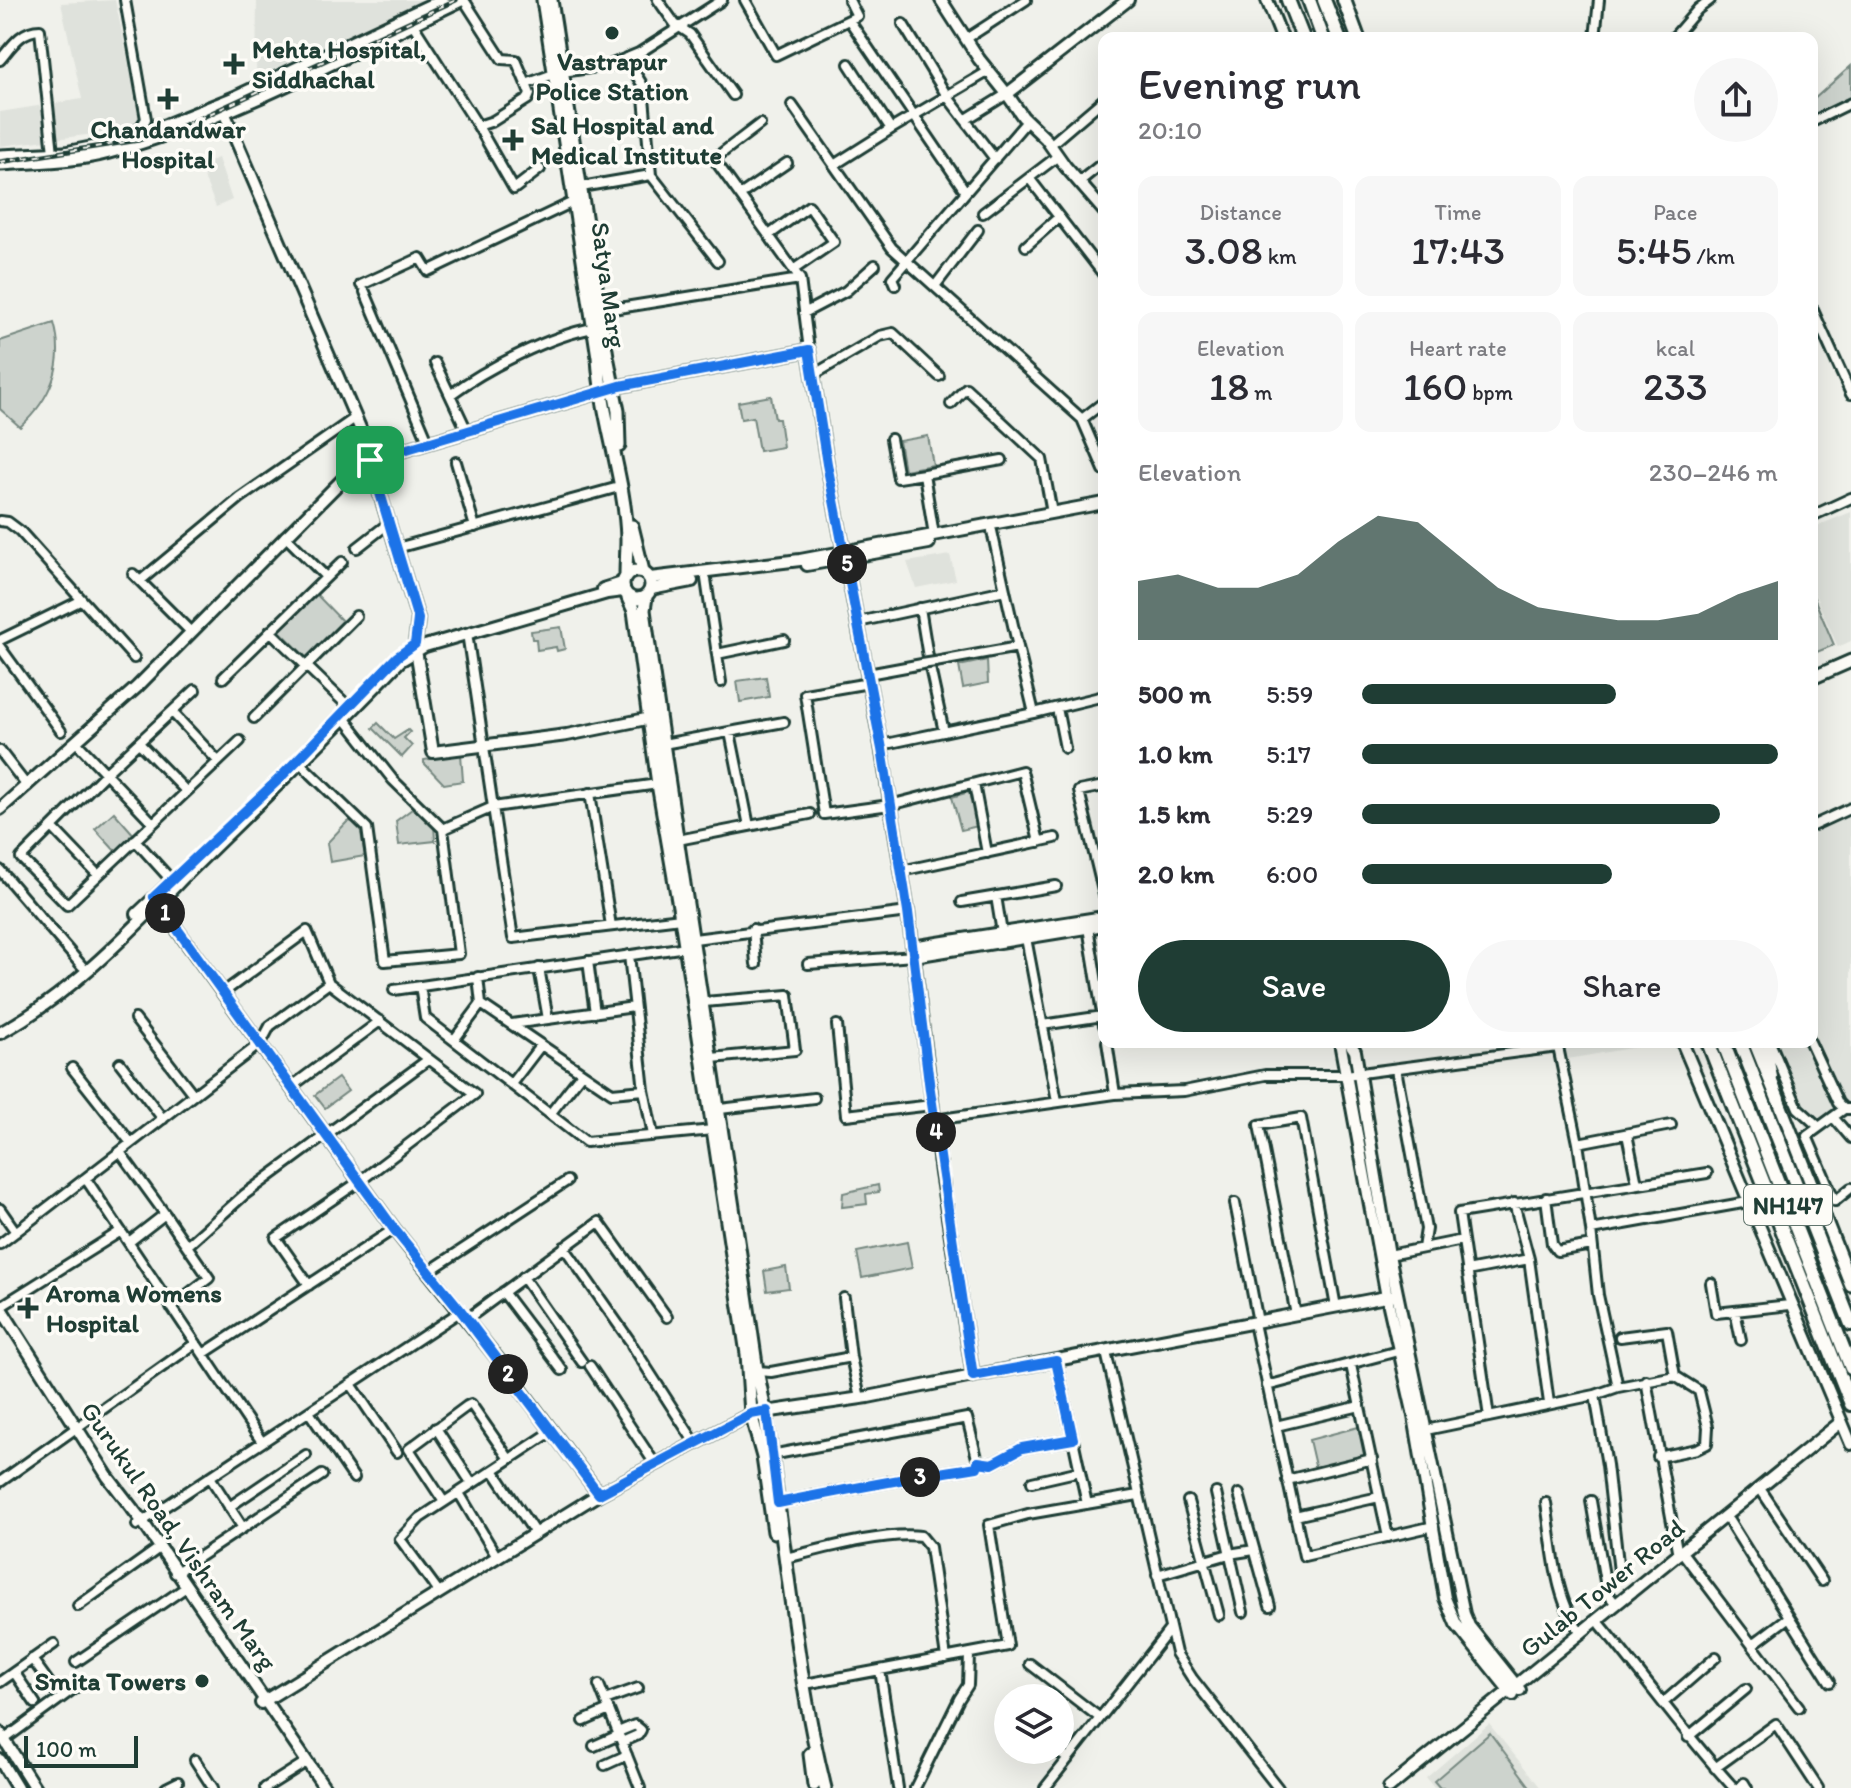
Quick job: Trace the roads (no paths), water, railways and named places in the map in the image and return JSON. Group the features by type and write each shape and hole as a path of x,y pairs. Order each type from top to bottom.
{"main road":[{"path":"0,164 66,161 108,153 170,133 442,0"},
{"path":"0,156 53,153 106,145 222,108 462,0"},
{"path":"536,0 549,29"},
{"name":"Satya Marg","path":"543,0 581,187 634,534 648,584 644,610 663,744 661,780"},
{"name":"Satya Marg","path":"551,0 600,393 627,536 625,587 634,611 661,780"},
{"path":"1288,0 1301,32"},
{"path":"1309,0 1321,32"},
{"path":"1324,0 1337,32"},
{"path":"1344,0 1356,32"},
{"path":"634,570 648,584 637,600 625,587 634,570"},
{"path":"1818,667 1851,653"},
{"path":"1818,675 1851,661"},
{"path":"661,780 678,840 713,1130 747,1354 751,1414 763,1457 815,1787"},
{"path":"661,780 681,918 704,1002 757,1371 767,1411 816,1753 815,1787"},
{"path":"1710,1048 1851,1404"},
{"name":"NH147","path":"1725,1048 1851,1368"},
{"name":"NH147","path":"1742,1048 1851,1324"},
{"path":"1757,1048 1851,1285"}],"street":[{"path":"125,0 146,119 136,135"},
{"path":"462,0 502,59 516,60 519,64 530,94 528,99 493,121 478,126"},
{"path":"658,0 679,27 690,34 733,95"},
{"path":"526,84 560,73 610,65 639,53 722,0"},
{"path":"745,0 776,55 857,16 849,0"},
{"path":"941,0 1027,121 1098,204"},
{"path":"966,39 1026,0"},
{"path":"1267,0 1280,32"},
{"path":"1596,32 1599,0"},
{"path":"1678,32 1710,0"},
{"path":"965,120 1007,94 1122,2"},
{"path":"849,20 966,192"},
{"path":"412,23 514,189 540,169"},
{"path":"903,24 947,96 995,159"},
{"path":"0,60 28,31 40,30 53,153"},
{"path":"626,58 643,86 651,175 718,261"},
{"path":"849,64 891,129"},
{"path":"834,165 989,71"},
{"path":"1818,119 1851,103"},
{"path":"1050,145 1098,104"},
{"path":"792,105 892,248 1082,419 1098,456"},
{"path":"222,108 355,418 370,460 418,619 416,647 433,752 567,735 651,718"},
{"path":"895,285 892,278 1027,121"},
{"path":"760,124 714,159 800,279 827,464 881,745 908,912 934,1120 973,1376"},
{"path":"0,148 0,156"},
{"path":"983,213 1058,156"},
{"path":"740,195 787,163"},
{"path":"1079,182 1098,167"},
{"path":"581,187 651,175"},
{"path":"1029,178 1098,267"},
{"path":"428,441 363,289 420,258 428,271 575,201"},
{"path":"769,235 809,206 834,242 793,270"},
{"path":"1026,246 1059,217"},
{"path":"935,286 978,230"},
{"path":"804,313 846,291 875,265"},
{"path":"600,311 800,279"},
{"path":"1818,321 1851,394"},
{"path":"450,395 472,379 572,332 594,328"},
{"path":"813,375 880,336 893,333 939,376"},
{"path":"0,809 77,743 351,471 370,460 614,388 809,350"},
{"path":"435,363 467,431"},
{"path":"951,404 966,388 1042,459 1052,513"},
{"path":"1082,419 1098,407"},
{"path":"191,632 137,577 240,498 355,418"},
{"path":"891,439 898,478 1002,460"},
{"path":"456,462 475,527"},
{"path":"924,474 934,535"},
{"path":"397,548 619,487"},
{"path":"1818,513 1851,498"},
{"path":"648,584 770,564 846,556 934,535 1098,504"},
{"path":"648,584 706,579 1098,510"},
{"path":"0,521 8,522 20,531 134,658"},
{"path":"357,548 389,523"},
{"path":"992,531 1034,713"},
{"path":"285,536 325,576"},
{"path":"223,678 342,562"},
{"path":"706,579 721,682"},
{"path":"0,1033 61,994 172,881 279,779 397,657 416,647 625,587"},
{"path":"858,622 1005,590"},
{"path":"0,640 80,601"},
{"path":"920,608 944,732"},
{"path":"254,718 356,616"},
{"path":"270,631 349,707"},
{"path":"467,633 513,938 681,918"},
{"path":"717,654 784,640"},
{"path":"0,647 61,731"},
{"path":"0,1026 58,989 156,900 301,764 416,647"},
{"path":"1018,647 922,664 805,694 824,814 890,805 1022,771 1039,842"},
{"path":"195,690 21,858 67,905 240,741"},
{"path":"881,745 1098,698"},
{"path":"1057,708 1065,748"},
{"path":"172,712 218,761"},
{"path":"301,764 367,828 385,961 459,954 443,829 393,780 345,719"},
{"path":"663,744 784,722"},
{"path":"730,732 749,826"},
{"path":"77,743 153,823"},
{"path":"139,743 186,791"},
{"path":"0,751 27,786"},
{"path":"443,829 493,807 661,780"},
{"path":"974,784 987,853"},
{"path":"1098,787 1079,791 1098,870"},
{"path":"590,793 611,926"},
{"path":"1818,823 1851,808"},
{"path":"678,840 810,814"},
{"path":"52,827 98,875"},
{"path":"901,871 1055,838"},
{"path":"135,840 172,881"},
{"path":"0,870 82,966"},
{"path":"962,902 1056,886"},
{"path":"996,896 1002,933"},
{"path":"156,900 394,1229 464,1315 599,1494"},
{"path":"394,990 629,955 753,929 908,912"},
{"path":"913,952 1002,933 1098,918"},
{"path":"808,964 1026,938 1098,926"},
{"path":"1088,927 1098,990"},
{"path":"753,929 756,964"},
{"path":"224,992 307,931 329,983 475,1094 360,1181 276,1238 309,1285"},
{"path":"1026,938 1057,1101"},
{"path":"629,955 644,1090 653,1135"},
{"path":"588,961 595,1013"},
{"path":"539,968 548,1019"},
{"path":"454,1040 481,1004 478,977"},
{"path":"0,1244 261,1043 270,1026 329,983"},
{"path":"420,986 425,1018 586,1142 713,1130"},
{"path":"704,1002 788,995 795,1050 712,1058"},
{"path":"481,1004 612,1093 644,1090"},
{"path":"512,1024 634,1007"},
{"path":"135,1019 193,1094"},
{"path":"291,1087 380,1021"},
{"path":"1042,1025 1098,1021"},
{"path":"837,1025 846,1115 932,1105"},
{"path":"511,1084 541,1045"},
{"path":"1108,1048 1115,1094"},
{"path":"1341,1048 1392,1296 1466,1621 1515,1691"},
{"path":"1353,1048 1389,1255 1398,1351 1422,1431 1445,1598 1456,1624 1515,1691"},
{"path":"934,1120 1115,1094 1184,1091 1265,1075 1359,1074 1551,1048"},
{"path":"1558,1048 1578,1143 1598,1295 1618,1387"},
{"path":"1684,1048 1851,1444"},
{"path":"1769,1048 1778,1099"},
{"path":"1771,1048 1798,1108 1819,1127"},
{"path":"1813,1048 1838,1103 1847,1109 1807,1136 1835,1201 1851,1188"},
{"path":"187,1246 244,1195 429,1059"},
{"path":"120,1063 163,1119"},
{"path":"72,1068 131,1143"},
{"path":"1396,1069 1426,1229 1423,1248"},
{"path":"550,1114 582,1073"},
{"path":"720,1109 814,1098"},
{"path":"1833,1117 1851,1138"},
{"path":"1296,1315 1259,1125 1301,1118 1336,1307"},
{"path":"1578,1143 1671,1125"},
{"path":"1627,1134 1637,1183"},
{"path":"120,1152 209,1278 171,1307"},
{"path":"1489,1417 1459,1213 1707,1173"},
{"path":"86,1179 262,1442"},
{"path":"428,1272 567,1181"},
{"path":"1546,1198 1552,1244 1557,1251 1592,1245"},
{"path":"1591,1230 1748,1202"},
{"path":"1235,1203 1267,1386 1304,1556 1434,1526"},
{"path":"1514,1203 1529,1259 1549,1403"},
{"path":"0,1209 16,1232"},
{"path":"129,1242 165,1214"},
{"path":"139,1523 351,1384 503,1292 599,1222 667,1317"},
{"path":"203,1354 394,1229"},
{"path":"0,1307 121,1231"},
{"path":"1389,1255 1463,1240"},
{"path":"564,1247 695,1443"},
{"path":"1467,1271 1529,1259"},
{"path":"523,1277 655,1464"},
{"path":"1711,1283 1716,1313 1790,1305"},
{"path":"503,1292 562,1370"},
{"path":"263,1701 599,1494 751,1414 860,1398 1392,1296"},
{"path":"844,1298 851,1357 860,1398"},
{"name":"Gurukul Road, Vishram Marg","path":"0,1307 76,1430"},
{"path":"1735,1311 1741,1340"},
{"name":"Gurukul Road, Vishram Marg","path":"0,1316 319,1788"},
{"path":"1620,1337 1670,1330 1675,1376"},
{"path":"0,1482 196,1343"},
{"path":"1267,1386 1398,1351"},
{"path":"1106,1352 1176,1653 1186,1671 1278,1788"},
{"path":"757,1371 771,1372 851,1357"},
{"path":"1056,1361 1087,1504"},
{"path":"1351,1365 1388,1537"},
{"path":"1422,1431 1675,1376 1699,1391 1708,1427 1708,1441 1697,1449 1658,1457"},
{"path":"1646,1380 1658,1457 1681,1556 1799,1707"},
{"path":"351,1384 397,1452"},
{"path":"1595,1395 1607,1465 1619,1572"},
{"path":"444,1502 409,1449 471,1404 509,1459"},
{"path":"1276,1426 1360,1406"},
{"path":"309,1412 354,1478"},
{"path":"771,1455 967,1418 978,1462 977,1467 947,1474 778,1503"},
{"path":"1398,1788 1843,1425"},
{"name":"Gulab Tower Road","path":"1389,1788 1515,1691 1616,1604 1681,1556 1843,1425"},
{"path":"436,1428 472,1484"},
{"path":"439,1592 400,1539 420,1518 551,1432"},
{"path":"978,1462 992,1464 1022,1448 1073,1439"},
{"path":"229,1507 306,1455"},
{"path":"1287,1480 1372,1459"},
{"path":"493,1470 535,1533"},
{"path":"1032,1482 1080,1471"},
{"path":"175,1573 322,1475"},
{"path":"210,1477 243,1528"},
{"path":"459,1493 497,1557"},
{"path":"1216,1493 1243,1612"},
{"path":"1763,1493 1822,1581"},
{"path":"1239,1494 1270,1606"},
{"path":"805,1684 1008,1646 989,1525 1028,1514 1138,1495"},
{"path":"1295,1516 1379,1497"},
{"path":"1188,1501 1219,1615"},
{"path":"1591,1501 1607,1593 1616,1604"},
{"path":"1546,1503 1562,1600 1568,1616 1582,1633"},
{"path":"1729,1521 1830,1682"},
{"name":"Gurukul Road, Vishram Marg","path":"139,1523 182,1590 325,1788"},
{"path":"786,1558 903,1533 921,1536 930,1547 946,1658"},
{"path":"1157,1575 1254,1550"},
{"path":"78,1606 155,1551"},
{"path":"76,1662 182,1590"},
{"path":"1752,1645 1789,1617"},
{"path":"1601,1625 1715,1768 1736,1788 1744,1783 1747,1788"},
{"path":"1074,1751 1170,1629"},
{"path":"0,1682 54,1644"},
{"path":"915,1788 968,1685 969,1655"},
{"path":"1663,1703 1716,1657"},
{"path":"32,1659 55,1691"},
{"path":"1030,1664 1100,1718"},
{"path":"880,1670 898,1788"},
{"path":"14,1672 35,1703"},
{"path":"35,1788 2,1736 80,1684"},
{"path":"599,1685 640,1788"},
{"path":"605,1700 638,1688"},
{"path":"1688,1737 1746,1689"},
{"path":"584,1721 609,1710"},
{"path":"1715,1768 1776,1724 1818,1788"},
{"path":"594,1746 620,1737"},
{"path":"605,1765 627,1755"},
{"path":"0,1760 17,1788"},
{"path":"195,1760 213,1788"},
{"path":"265,1788 303,1764"},
{"path":"1045,1788 1064,1764"},
{"path":"166,1788 178,1782"}],"railway":[{"path":"0,162 139,140 190,123 456,0"}],"place":[{"name":"Vastrapur Police Station","path":"612,33"},
{"name":"Mehta Hospital, Siddhachal","path":"234,64"},
{"name":"Chandandwar Hospital","path":"168,99"},
{"name":"Sal Hospital and Medical Institute","path":"513,140"},
{"name":"Aroma Womens Hospital","path":"28,1308"},
{"name":"Smita Towers","path":"202,1681"}]}
